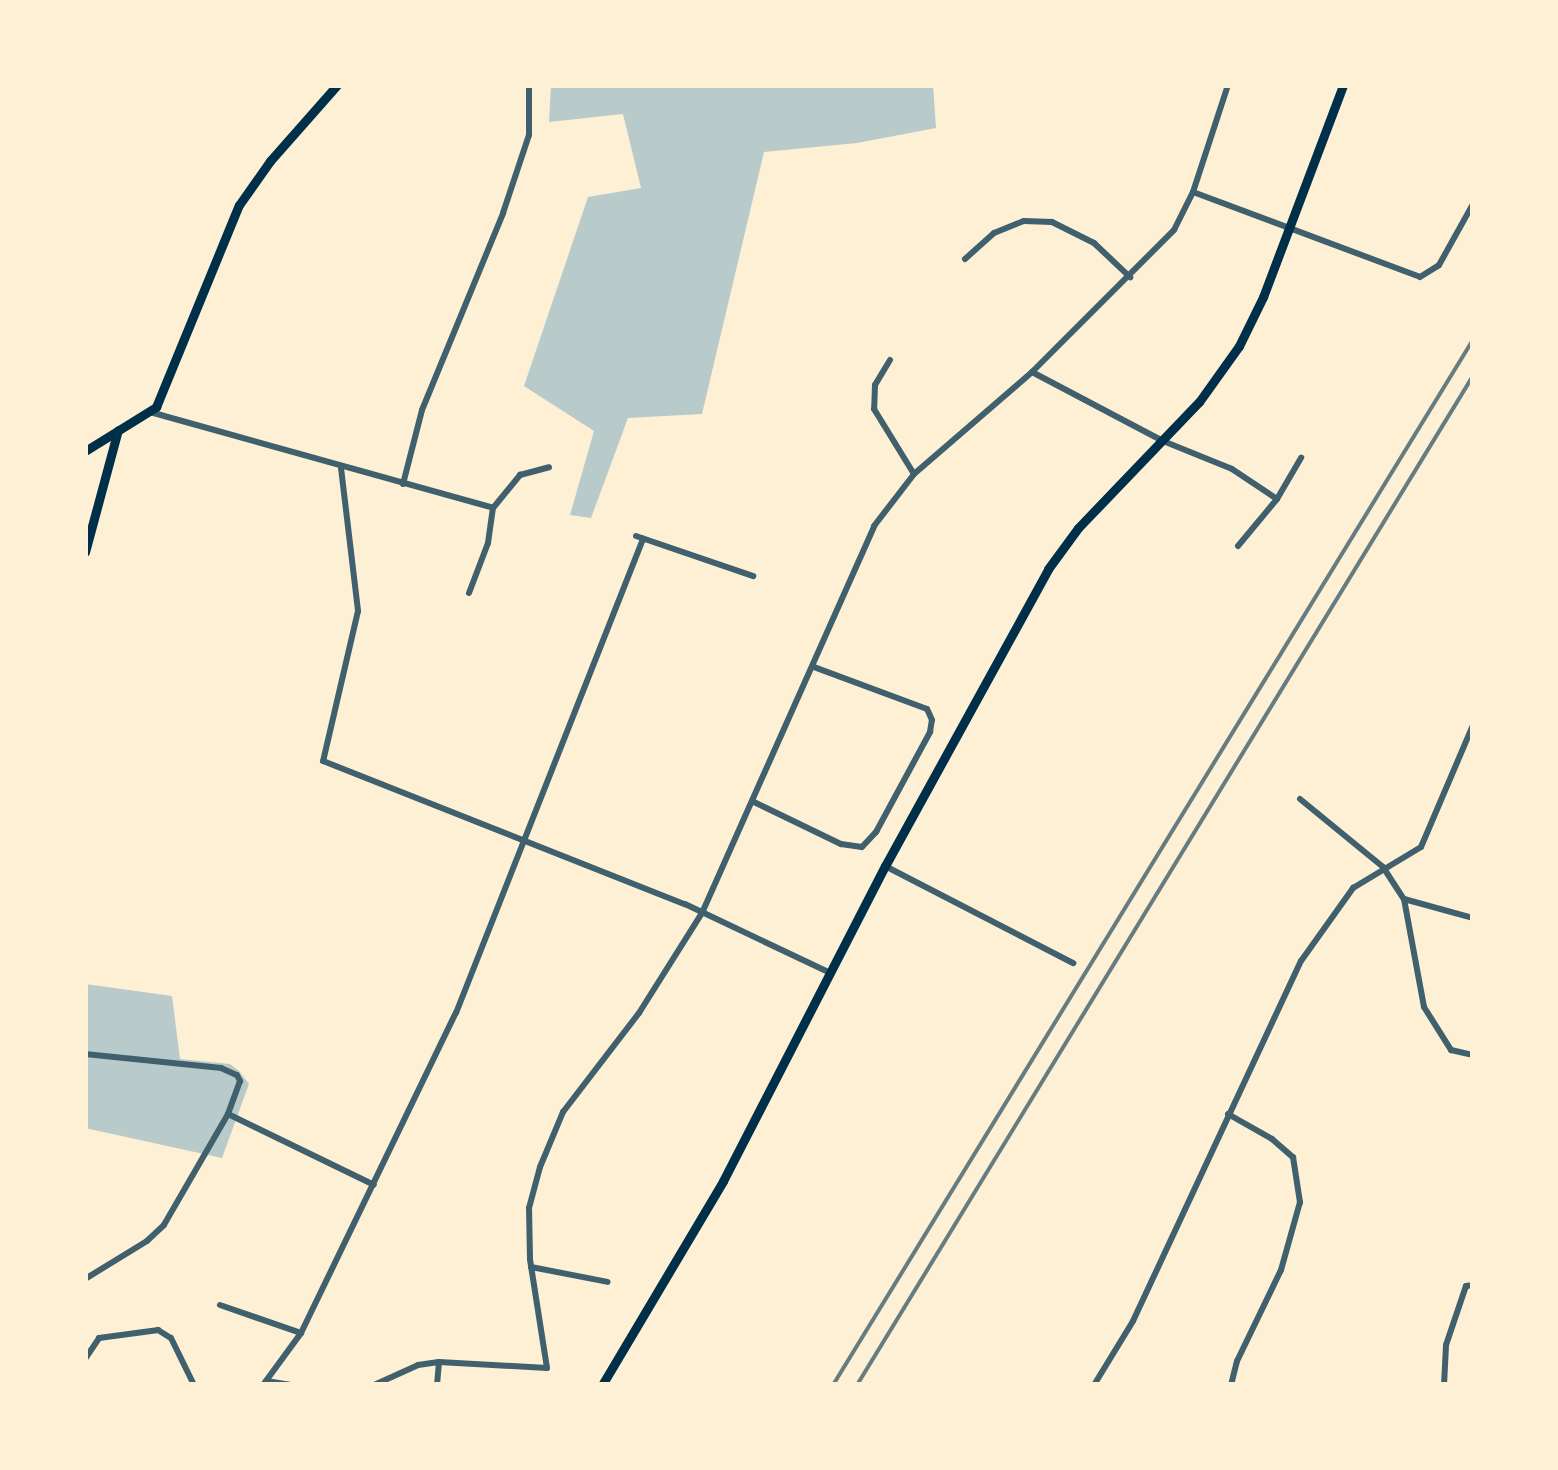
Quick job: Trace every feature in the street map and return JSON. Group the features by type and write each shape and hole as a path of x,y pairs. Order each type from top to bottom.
{"main road":[{"path":"85,451 150,412 170,382 222,238 240,204 270,161 337,85"},
{"path":"602,1385 723,1181 885,866 1048,569 1078,528 1205,394 1239,346 1343,85"},
{"path":"85,552 118,430"}],"street":[{"path":"403,484 422,410 455,321 503,213 529,135 529,85"},
{"path":"374,1385 418,1365 439,1362 546,1368 531,1267 529,1208 563,1112 639,1013 702,913 874,526 914,474 1032,372 1174,230 1193,192 1228,85"},
{"path":"1193,192 1420,276 1439,265 1473,204"},
{"path":"965,258 980,241 1024,221 1052,222 1094,243 1130,276"},
{"path":"890,360 874,385 874,409 914,474"},
{"path":"1032,372 1163,440 1232,468 1277,499"},
{"path":"150,412 493,508"},
{"path":"1238,546 1277,499 1301,458"},
{"path":"469,594 472,574 488,543 493,508 520,475 549,467"},
{"path":"342,468 358,611 322,761 525,838 702,913 830,973"},
{"path":"265,1383 301,1334 456,1013 639,537 753,576"},
{"path":"754,802 841,844 862,846 876,832 930,732 930,715 911,701 814,667"},
{"path":"1094,1385 1133,1321 1300,960 1352,888 1421,847 1429,836 1473,726"},
{"path":"1300,799 1383,867 1404,899 1424,1007 1451,1050 1473,1055"},
{"path":"885,866 1073,963"},
{"path":"1404,899 1473,918"},
{"path":"85,1054 230,1070 240,1081 228,1114 164,1224 147,1241 85,1279"},
{"path":"228,1114 374,1185"},
{"path":"1228,1114 1272,1139 1293,1157 1300,1202 1281,1270 1236,1360 1231,1385"},
{"path":"531,1267 608,1282"},
{"path":"1444,1385 1446,1345 1469,1286"},
{"path":"220,1305 301,1334"},
{"path":"85,1359 99,1338 158,1330 172,1338 194,1385"},
{"path":"438,1385 439,1362"},
{"path":"265,1383 290,1385"}],"shaded area":[{"path":"551,85 933,85 936,128 857,143 764,152 702,414 628,418 591,518 570,515 594,431 524,386 588,197 641,188 623,114 549,122"},
{"path":"85,984 172,996 180,1059 230,1064 239,1071 249,1084 222,1158 85,1128"}],"railway":[{"path":"833,1385 1473,340"},
{"path":"857,1385 1473,376"}]}
